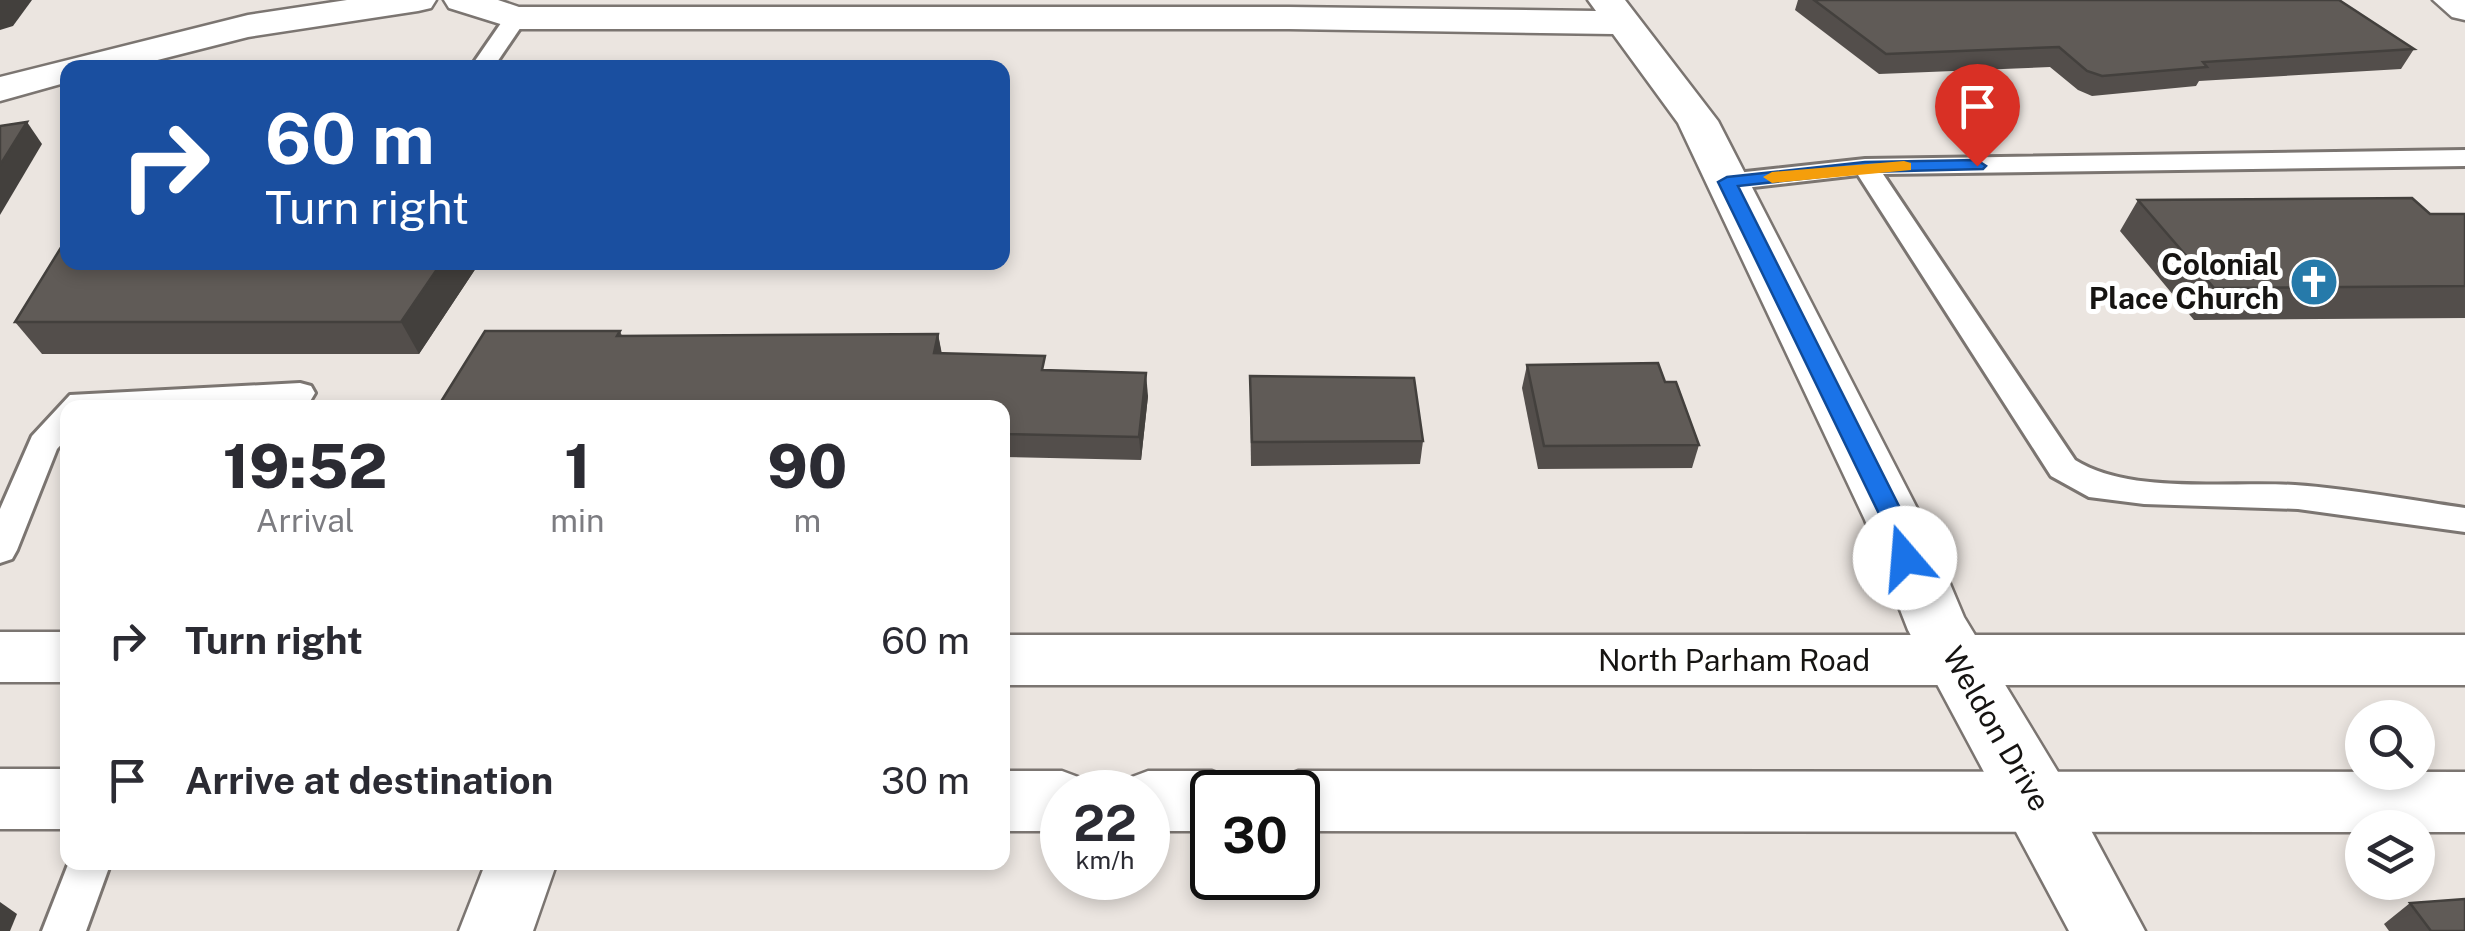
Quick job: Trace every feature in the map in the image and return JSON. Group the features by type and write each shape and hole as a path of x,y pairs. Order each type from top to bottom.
{"main road":[{"path":"110,60 248,26 418,0"},
{"path":"462,0 516,18 1212,18 1617,11"},
{"path":"2451,0 2465,9"},
{"name":"Weldon Drive","path":"1617,11 1698,121 1894,520 1905,558 1955,662 2039,802 2108,931"},
{"path":"0,88 60,72"},
{"path":"0,657 60,657"},
{"name":"North Parham Road","path":"1010,660 2465,660"},
{"path":"0,799 60,799"},
{"path":"1010,801 1040,801"},
{"path":"1320,801 2465,802"},
{"path":"496,931 519,870"}],"lane":[{"path":"487,60 516,18"},
{"path":"1727,182 1865,167 2465,158"},
{"path":"1865,167 2063,468 2089,485 2144,492 2298,497 2465,520"},
{"path":"130,400 300,393 295,400"},
{"path":"0,550 44,444 60,426"},
{"path":"64,931 87,870"}],"building":[{"path":"1814,0 2339,0 2414,49 2203,62 2207,67 2102,76 2087,71 2059,47 1886,54"},
{"path":"27,122 0,165 0,126"},
{"path":"2412,198 2430,214 2465,214 2465,286 2214,288 2138,200"},
{"path":"60,249 60,270 437,270 401,322 15,322"},
{"path":"485,331 620,331 617,336 938,334 934,353 1045,356 1042,370 1146,373 1139,437 1010,434 1010,400 442,400"},
{"path":"1658,363 1665,382 1676,382 1699,445 1544,446 1527,365"},
{"path":"1250,376 1414,378 1423,441 1252,442"},
{"path":"2465,899 2465,931 2431,931 2410,903"}],"slow traffic":[{"path":"1772,177 1904,166"}],"place":[{"name":"Colonial Place Church","path":"2314,282"}],"route":[{"path":"1905,558 1894,520 1727,182 1865,167 1977,166"}]}
